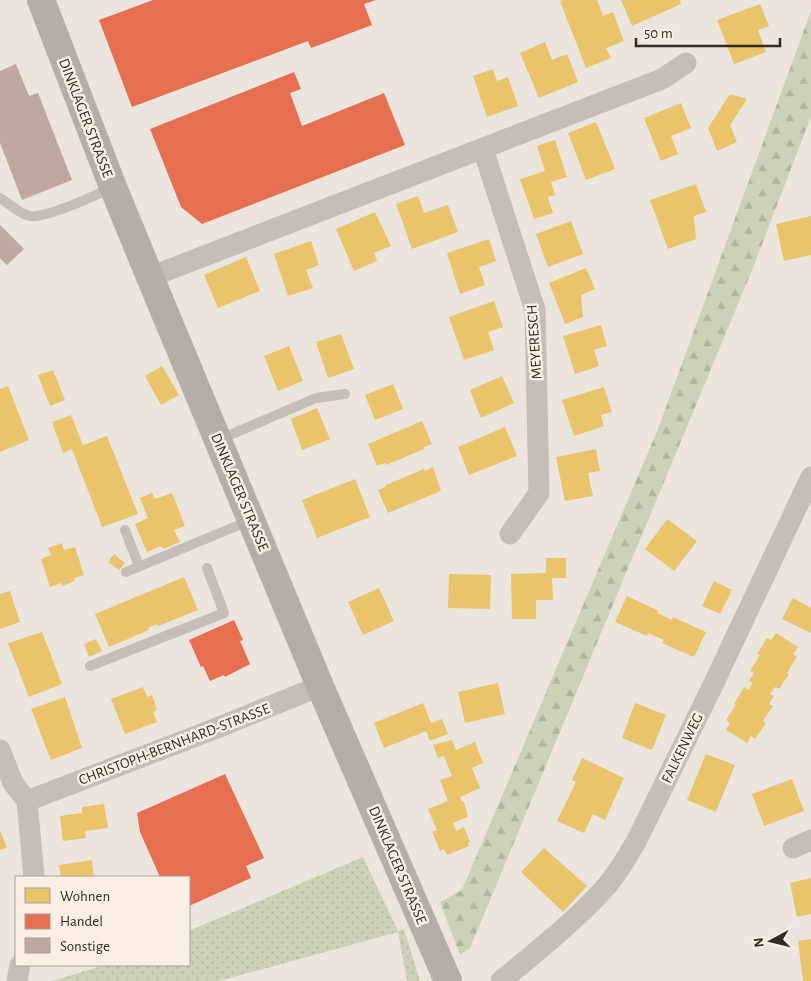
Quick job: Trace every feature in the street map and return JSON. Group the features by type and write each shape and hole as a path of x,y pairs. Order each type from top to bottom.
{"main road":[{"name":"DINKLAGER STRASSE","path":"41,0 112,186 217,440 252,519 320,686 448,981"}],"street":[{"path":"150,277 662,79 686,63"},
{"name":"MEYERESCH","path":"483,149 534,310 540,493 510,534"},
{"name":"FALKENWEG","path":"501,981 604,889 636,842 712,687 811,477"},
{"name":"CHRISTOPH-BERNHARD-STRASSE","path":"27,801 210,731 320,686"},
{"path":"0,750 13,783 27,801 34,876"},
{"path":"17,981 20,966"}],"lane":[{"path":"0,198 28,216 46,214 91,197 112,186"},
{"path":"217,440 316,398 345,394"},
{"path":"126,572 252,519"},
{"path":"125,530 139,566"},
{"path":"90,666 224,613 207,568"}],"green space":[{"path":"811,11 811,116 753,268 470,948 460,955 440,902 462,890 658,429"},
{"path":"363,857 398,931 404,929 420,981 407,981 398,932 219,981 52,981 102,966 190,966 190,931"}],"building: Wohnen":[{"path":"597,0 603,16 613,12 624,41 606,48 611,58 586,68 560,1"},
{"path":"621,0 680,0 681,4 632,26"},
{"path":"760,4 769,26 758,30 766,52 734,64 717,20"},
{"path":"545,42 552,60 567,54 578,82 539,98 520,53"},
{"path":"493,69 497,81 508,77 518,106 487,117 473,76"},
{"path":"730,94 747,99 730,125 737,142 717,151 708,128"},
{"path":"681,103 691,128 671,136 678,154 661,161 644,118"},
{"path":"596,122 615,169 586,180 568,133"},
{"path":"555,140 567,177 551,182 555,195 548,197 553,213 534,219 520,179 545,171 537,146"},
{"path":"696,184 706,212 694,216 696,239 668,249 650,200"},
{"path":"418,196 424,213 448,205 458,232 412,249 396,204"},
{"path":"375,212 391,246 374,253 377,261 354,271 336,229"},
{"path":"811,216 811,255 784,261 776,224"},
{"path":"571,221 583,254 548,267 536,234"},
{"path":"489,239 496,261 479,267 485,285 460,294 447,253"},
{"path":"311,241 319,265 306,270 313,288 288,296 274,254"},
{"path":"246,257 260,291 218,308 204,275"},
{"path":"586,268 595,289 581,295 583,317 565,324 549,283"},
{"path":"494,301 503,327 488,332 494,350 464,360 449,317"},
{"path":"601,325 607,346 594,350 599,366 575,374 563,336"},
{"path":"341,334 354,369 328,378 316,342"},
{"path":"289,346 303,381 278,391 264,356"},
{"path":"162,366 179,395 161,405 145,376"},
{"path":"53,370 65,400 50,406 38,375"},
{"path":"502,376 514,403 481,418 470,390"},
{"path":"393,384 403,409 375,420 365,395"},
{"path":"8,386 29,440 0,452 0,389"},
{"path":"604,387 612,412 601,415 604,426 574,436 562,400"},
{"path":"317,408 330,439 302,450 291,419"},
{"path":"71,415 83,445 107,436 138,514 102,527 72,449 63,453 52,422"},
{"path":"422,421 432,444 386,465 385,463 377,466 368,444"},
{"path":"505,427 517,456 469,475 458,447"},
{"path":"596,449 600,471 588,473 593,496 565,501 556,457"},
{"path":"433,467 441,491 388,513 378,490 424,469 425,471"},
{"path":"355,479 370,517 317,538 302,500"},
{"path":"152,493 155,499 172,493 185,526 174,530 180,542 163,549 161,546 147,552 135,524 148,518 140,498"},
{"path":"667,519 697,541 674,571 645,549"},
{"path":"62,543 64,550 75,547 84,575 74,578 75,581 62,586 61,583 50,587 41,559 51,555 48,548"},
{"path":"114,554 125,563 119,570 108,562"},
{"path":"546,558 566,558 566,578 552,578 553,600 536,600 536,619 512,619 511,574 546,573"},
{"path":"449,574 491,575 490,609 448,608"},
{"path":"184,577 198,610 158,626 157,624 148,628 149,630 109,647 95,614"},
{"path":"714,581 732,590 720,614 702,606"},
{"path":"379,588 394,621 363,635 348,602"},
{"path":"10,591 20,622 0,629 0,594"},
{"path":"627,596 659,611 657,613 672,620 673,617 706,632 694,657 662,643 664,640 648,633 647,636 615,622"},
{"path":"793,598 811,608 811,633 782,619"},
{"path":"42,632 62,684 29,697 8,643"},
{"path":"776,633 798,647 793,654 797,657 779,689 775,687 770,694 774,696 769,704 773,706 763,721 766,723 755,739 751,736 747,743 726,730 730,723 726,720 736,705 734,704 744,687 748,690 753,683 749,681 754,673 750,671 760,655 757,654 767,638 771,640"},
{"path":"96,639 102,651 89,657 84,644"},
{"path":"498,683 505,714 465,723 458,692"},
{"path":"143,687 147,697 152,695 157,710 153,712 157,722 125,734 111,699"},
{"path":"65,697 82,748 51,760 31,709"},
{"path":"423,703 431,723 442,719 448,734 430,741 426,731 384,748 374,723"},
{"path":"635,703 666,715 652,750 622,738"},
{"path":"452,740 456,750 475,742 483,763 472,768 480,788 460,797 462,802 464,802 468,817 453,823 456,831 464,827 470,842 468,843 469,846 447,855 444,849 440,851 432,832 437,830 428,809 448,801 440,780 452,776 444,756 438,758 433,745"},
{"path":"706,754 735,765 716,812 687,800"},
{"path":"582,758 624,778 605,820 593,814 584,833 557,821 576,782 572,780"},
{"path":"792,779 804,811 764,826 752,794"},
{"path":"104,804 108,828 85,831 86,838 63,841 60,816 82,813 82,807"},
{"path":"0,830 7,848 0,850"},
{"path":"544,848 587,886 563,912 521,872"},
{"path":"92,860 94,876 61,876 59,865"},
{"path":"811,878 811,914 797,917 790,883"},
{"path":"811,939 811,981 803,981 798,941"}],"building: Handel":[{"path":"153,0 376,0 364,4 372,25 311,48 308,41 132,107 99,20"},
{"path":"294,72 301,89 290,93 302,126 384,93 405,145 202,224 181,207 150,129"},
{"path":"234,620 243,640 240,641 250,664 225,677 224,675 210,681 203,666 201,667 189,640"},
{"path":"225,774 264,858 246,866 251,878 190,906 190,876 160,876 140,832 137,813"}],"building: Sonstige":[{"path":"16,64 29,96 38,93 72,180 22,200 0,143 0,71"},
{"path":"0,225 24,249 7,265 0,258"}]}
